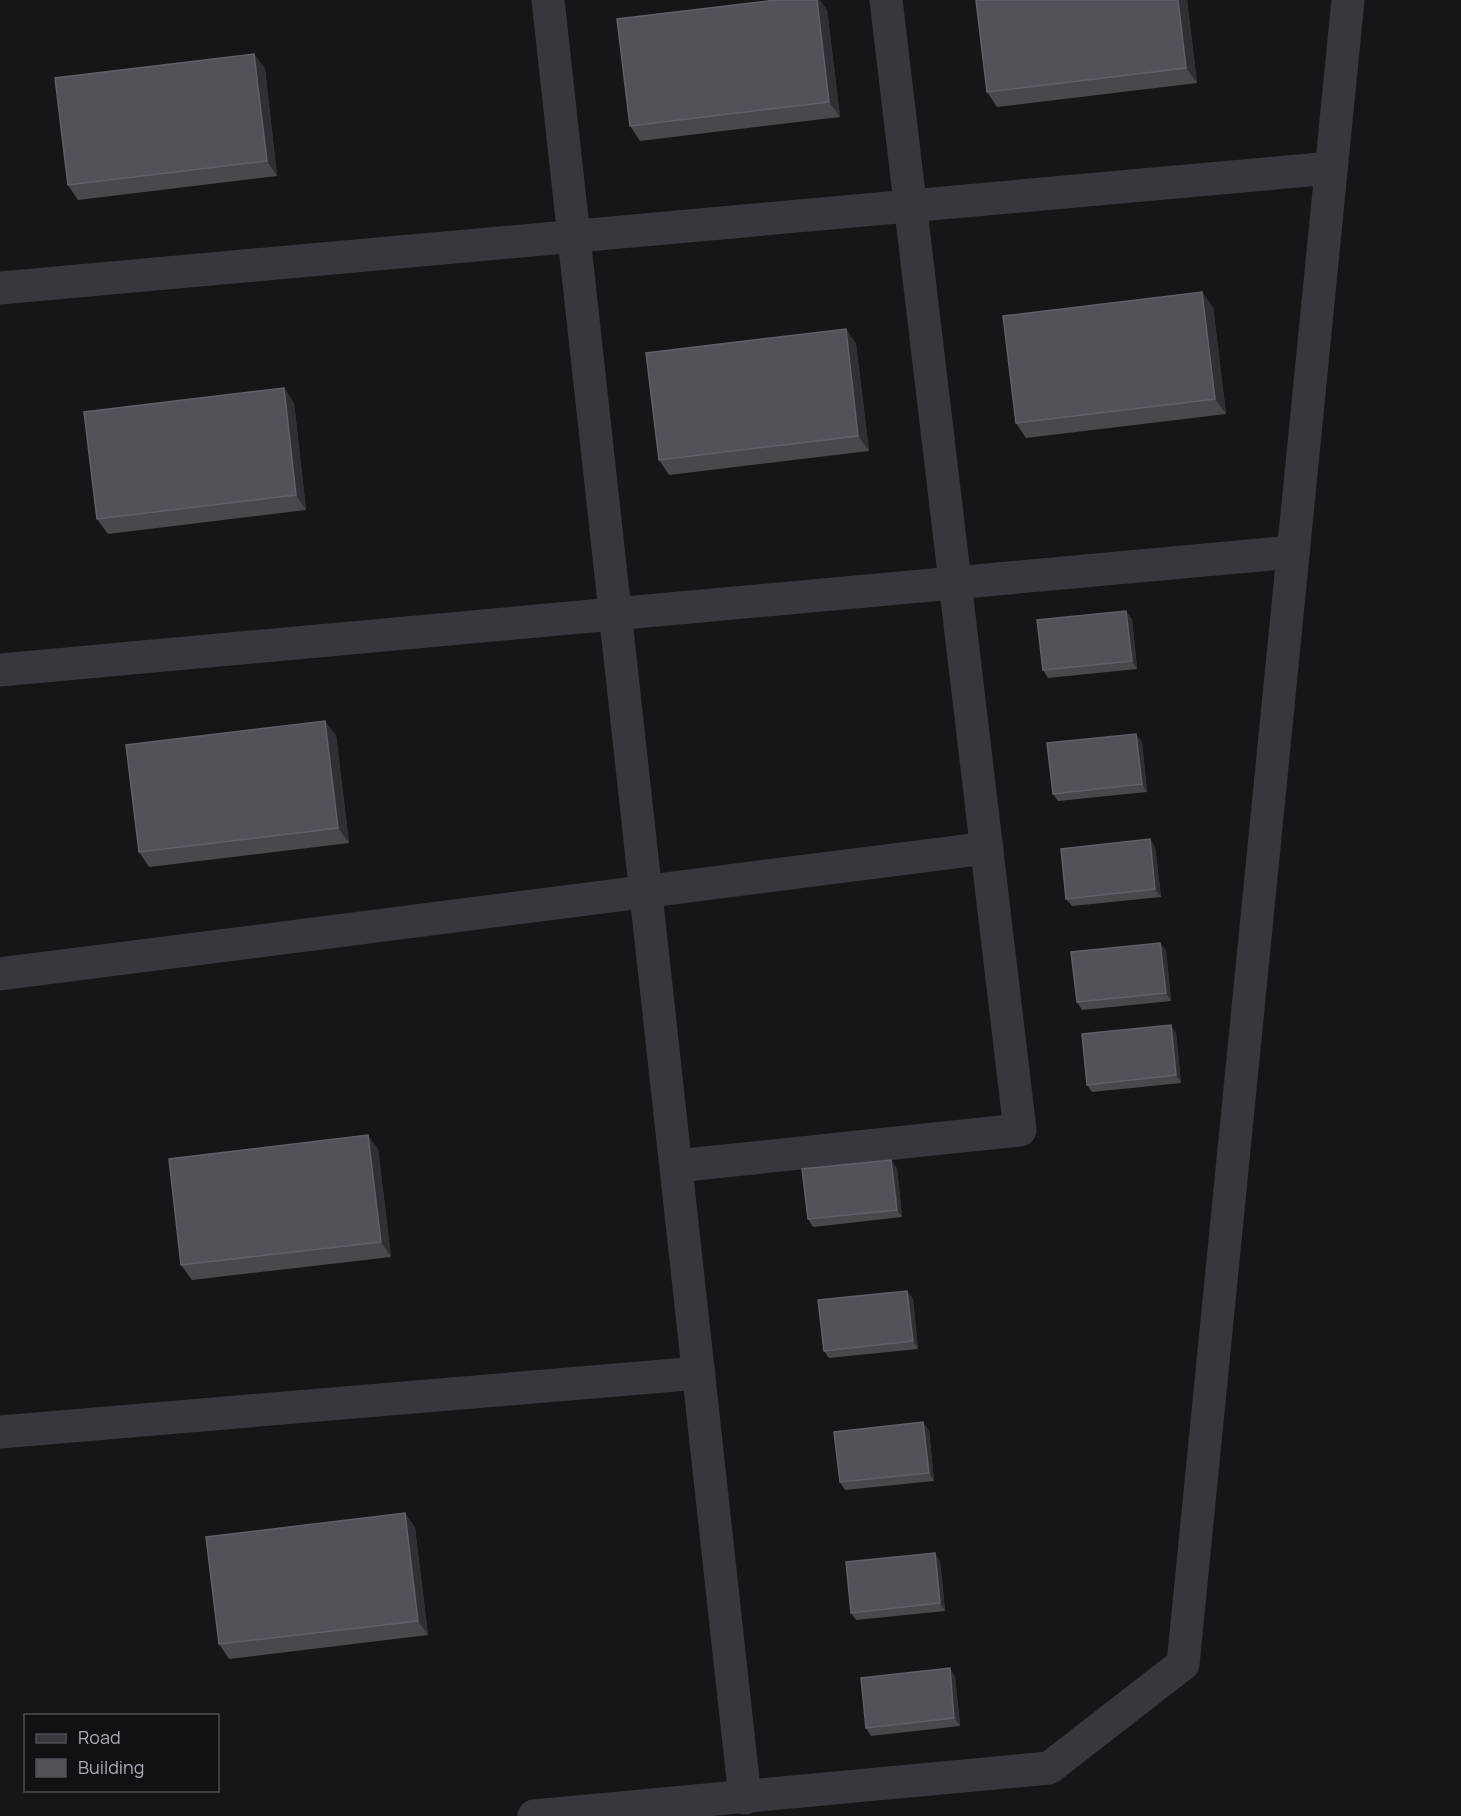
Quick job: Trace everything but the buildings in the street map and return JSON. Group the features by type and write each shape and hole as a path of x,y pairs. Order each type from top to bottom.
{"lane":[{"path":"548,0 745,1798"},
{"path":"676,1166 1020,1130 886,0"},
{"path":"534,1816 1049,1768 1183,1664 1348,0"},
{"path":"0,288 1331,168"},
{"path":"0,670 1293,552"},
{"path":"0,974 987,848"},
{"path":"0,1432 699,1373"}]}
